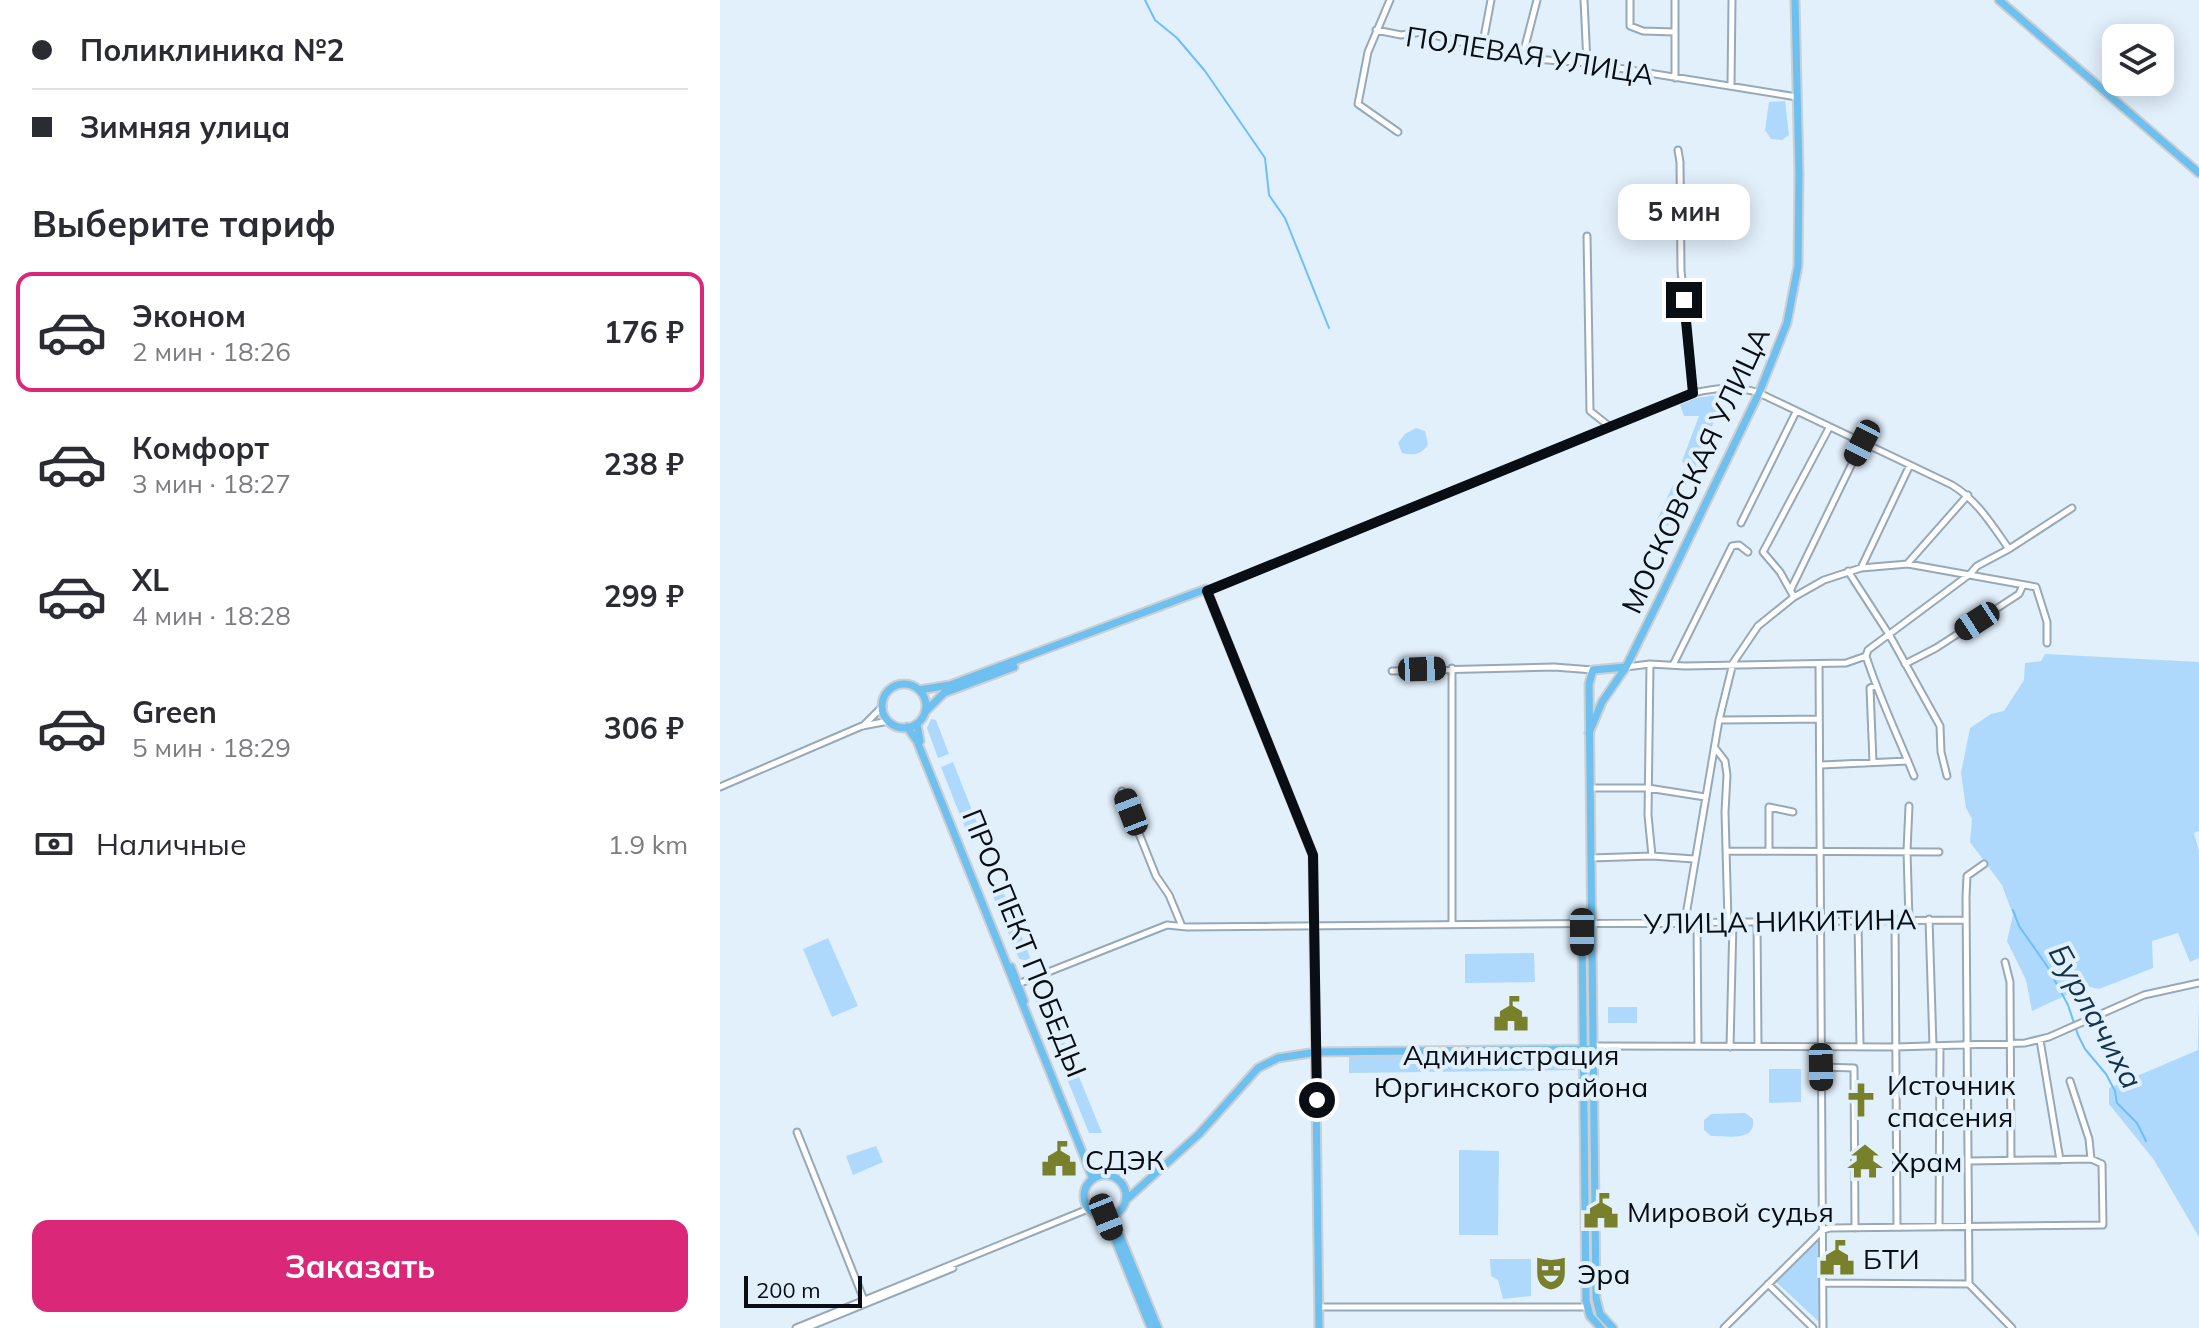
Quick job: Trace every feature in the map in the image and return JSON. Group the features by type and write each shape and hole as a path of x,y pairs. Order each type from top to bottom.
{"main road":[{"name":"МОСКОВСКАЯ УЛИЦА","path":"1589,733 1602,702 1626,667 1782,340 1796,280 1795,0"},
{"path":"1999,0 2199,173"},
{"path":"919,690 950,685 1205,590"},
{"path":"925,712 926,700 919,690 906,684 892,688 884,699 883,706 889,721 899,727 917,724 944,693 1205,590"},
{"path":"1205,590 1313,855 1317,1328"},
{"path":"1613,667 1619,678"},
{"path":"1593,670 1626,667"},
{"name":"МОСКОВСКАЯ УЛИЦА","path":"1586,923 1590,910 1589,684 1593,670"},
{"path":"1589,701 1596,705 1602,702"},
{"name":"ПРОСПЕКТ ПОБЕДЫ","path":"917,724 924,755 1094,1178"},
{"path":"907,727 917,741 1094,1178"},
{"path":"1586,923 1582,957 1586,1307 1601,1328"},
{"path":"1586,923 1594,1048 1597,1305 1600,1314 1613,1328"},
{"path":"1126,1197 1124,1186 1108,1175 1094,1178 1084,1191 1089,1210 1109,1217 1119,1213 1126,1197 1256,1066 1280,1053 1315,1050 1594,1048"},
{"path":"1315,1050 1317,1328"},
{"path":"1109,1217 1151,1328"},
{"path":"1109,1217 1158,1328"},
{"path":"1585,1243 1595,1243"},
{"path":"1586,1307 1597,1305"}],"street":[{"path":"1390,0 1368,52 1358,104 1398,132"},
{"path":"1482,48 1491,0"},
{"path":"1522,58 1537,0"},
{"path":"1584,0 1587,63"},
{"path":"1630,0 1630,26 1643,31 1675,32"},
{"path":"1675,0 1675,78"},
{"path":"1731,86 1732,0"},
{"name":"ПОЛЕВАЯ УЛИЦА","path":"1376,30 1401,35 1422,32 1522,58 1587,63 1797,97"},
{"path":"1678,150 1681,270 1693,393"},
{"path":"1587,236 1590,411 1610,427"},
{"path":"1205,590 1693,393 1726,387 1745,388 1759,393 1968,495 2009,549"},
{"path":"1741,523 1796,412"},
{"path":"1794,597 1763,552 1829,428"},
{"path":"1791,589 1862,443"},
{"path":"1861,568 1910,465"},
{"path":"1908,564 1968,495"},
{"path":"1914,776 1875,686 1866,656 1868,650 1977,566 2072,508"},
{"path":"1673,665 1732,546 1739,545 1748,552"},
{"path":"1685,921 1719,720 1733,663 1758,626 1794,597 1824,580 1861,568 1908,564 1970,574 2036,587 2047,622 2047,643"},
{"path":"1848,571 1890,636 1940,726 1941,752 1947,776"},
{"path":"1905,664 1936,648 2019,594 2023,585"},
{"path":"1626,667 1650,664 1846,663 1866,656"},
{"path":"1650,664 1648,788 1652,856"},
{"path":"1819,664 1823,1328"},
{"path":"1392,671 1554,667 1593,670"},
{"path":"1452,668 1452,923"},
{"path":"1873,762 1870,688 1875,686"},
{"path":"862,726 883,706"},
{"path":"1719,720 1819,719"},
{"path":"720,787 862,726 889,721"},
{"path":"1714,747 1725,761 1727,775 1730,1047"},
{"path":"1821,765 1908,761"},
{"path":"1590,788 1648,788 1705,797"},
{"path":"1122,791 1156,876 1169,895 1181,924"},
{"path":"1909,806 1909,920"},
{"path":"1769,851 1769,807 1793,812"},
{"path":"1726,851 1939,852"},
{"path":"1591,858 1652,856 1694,859"},
{"path":"1984,864 1967,876 1969,1284 2012,1328"},
{"path":"1895,919 1897,1227"},
{"path":"1929,919 1936,1046 1939,1227"},
{"path":"1858,920 1860,1046"},
{"name":"УЛИЦА НИКИТИНА","path":"1018,984 1167,925 1181,924 1187,927 1966,920"},
{"path":"1697,921 1698,1046"},
{"path":"1757,921 1758,1046"},
{"path":"2005,962 2010,982 2011,1160"},
{"path":"1594,1048 2011,1045 2054,1035 2144,995 2199,983"},
{"path":"2040,1040 2060,1160"},
{"path":"1821,1067 1854,1068 1855,1228"},
{"path":"2070,1081 2087,1130 2091,1159"},
{"path":"797,1132 864,1300"},
{"path":"1724,1328 1823,1230 2103,1225 2102,1164 2091,1159 1969,1161"},
{"path":"796,1328 1089,1210"},
{"path":"806,1328 1089,1210"},
{"path":"1823,1283 1969,1284"},
{"path":"1768,1284 1813,1328"},
{"path":"1318,1305 1586,1307"}],"shaded area":[{"path":"1785,101 1789,135 1782,140 1771,139 1765,130 1769,102"},
{"path":"1725,394 1691,478 1682,461 1699,416 1684,416 1680,405 1696,398"},
{"path":"1416,428 1425,431 1428,444 1417,453 1402,453 1398,443 1405,434"},
{"path":"1673,485 1684,490 1668,526 1656,522"},
{"path":"2045,654 2199,662 2199,831 2194,833 2199,851 2199,958 2190,962 2178,933 2152,941 2153,968 2099,989 2086,986 2032,1011 2026,980 2007,941 2013,915 2002,885 1970,842 1972,819 1966,808 1961,773 1970,728 1991,714 2004,711 2024,680 2025,663 2041,661"},
{"path":"931,719 936,720 949,754 938,758 927,728"},
{"path":"953,762 983,838 971,843 941,767"},
{"path":"1003,891 1032,962 1019,959 993,896"},
{"path":"828,938 858,1006 832,1017 803,949"},
{"path":"1534,953 1535,982 1465,983 1465,954"},
{"path":"1037,994 1050,1026 1057,1023 1102,1133 1089,1133 1033,995"},
{"path":"2199,1001 2199,1237 2154,1160 2109,1104 2109,1088 2198,1050"},
{"path":"1608,1007 1637,1007 1637,1023 1608,1023"},
{"path":"1575,1050 1575,1070 1349,1073 1349,1052"},
{"path":"1769,1069 1801,1069 1801,1102 1769,1103"},
{"path":"1745,1113 1753,1119 1753,1126 1746,1134 1711,1136 1704,1130 1704,1120 1711,1114"},
{"path":"876,1146 883,1162 853,1175 846,1156"},
{"path":"1459,1150 1499,1151 1498,1235 1459,1235"},
{"path":"1820,1242 1822,1318 1818,1321 1775,1281 1812,1243"},
{"path":"1490,1259 1531,1259 1531,1296 1503,1299 1498,1280 1491,1276"}],"waterway":[{"path":"1145,0 1155,20 1177,38 1205,71 1265,158 1269,195 1285,218 1329,328"},
{"name":"Бурлачиха","path":"2013,910 2019,926 2047,966 2068,1005 2085,1049 2106,1074 2117,1103 2137,1123 2146,1141"}],"place":[{"name":"Администрация Юргинского района","path":"1511,1014"},
{"name":"Источник спасения","path":"1861,1100"},
{"name":"СДЭК","path":"1059,1159"},
{"name":"Храм","path":"1865,1161"},
{"name":"Мировой судья","path":"1601,1211"},
{"name":"БТИ","path":"1837,1258"},
{"name":"Эра","path":"1551,1273"}],"route":[{"path":"1317,1100 1313,855 1207,591 1399,510 1693,393 1684,300"}]}
